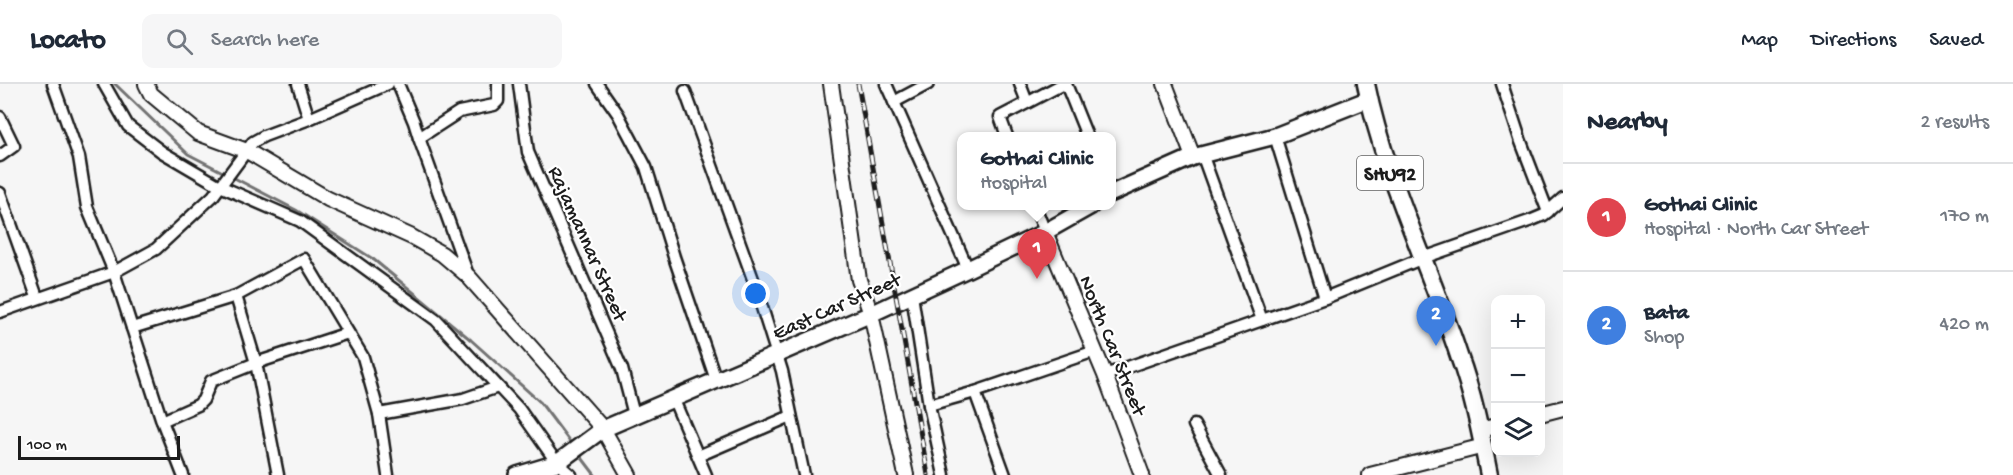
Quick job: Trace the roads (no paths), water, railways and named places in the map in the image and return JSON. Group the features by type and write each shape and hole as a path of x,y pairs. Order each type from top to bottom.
{"main road":[{"path":"1116,191 1197,155 1275,136 1367,92"},
{"name":"SHU92","path":"1367,92 1393,183 1460,356 1486,434 1489,475"},
{"name":"East Car Street","path":"517,475 535,473 560,460 599,432 634,415 871,314 1045,232 1084,210"}],"street":[{"path":"53,84 79,157 87,207 114,272 162,421 183,475"},
{"path":"104,84 128,126 162,152 300,221 436,320 519,409 571,475"},
{"path":"146,84 151,94 198,133 442,254 468,276 599,432 629,475"},
{"path":"298,84 309,119"},
{"path":"0,312 114,272 156,249 213,196 253,142 387,84"},
{"path":"398,84 414,122 468,276"},
{"path":"419,138 459,112 494,105 498,101 498,84"},
{"name":"Rajamannar Street","path":"519,84 528,152 622,369 634,415"},
{"path":"597,84 618,114 646,168 716,380"},
{"path":"831,84 859,280 871,314 906,475"},
{"path":"886,84 968,269"},
{"path":"894,102 928,84"},
{"path":"1020,84 1027,102"},
{"path":"1005,132 999,117 1064,84 1085,132"},
{"path":"1165,84 1197,155 1262,320"},
{"path":"1502,84 1548,212"},
{"path":"685,91 753,279 782,371 804,475"},
{"path":"0,117 14,146 0,156"},
{"path":"1275,136 1325,298"},
{"path":"0,193 38,297"},
{"path":"1105,375 1325,298 1423,258 1532,220 1548,212 1563,198"},
{"path":"1037,210 1045,232"},
{"name":"North Car Street","path":"1045,232 1105,375 1142,475"},
{"path":"132,328 236,296 304,259 363,357 379,414 388,475"},
{"path":"912,295 929,405 944,475"},
{"path":"236,296 256,363 278,475"},
{"path":"162,421 198,405 203,400 210,381 256,363 348,333"},
{"path":"929,405 975,392 1095,351"},
{"path":"379,414 463,399 498,387"},
{"path":"975,392 1005,475"},
{"path":"673,398 706,475"},
{"path":"1545,413 1563,408"},
{"path":"698,456 791,416"},
{"path":"1194,425 1221,475"},
{"path":"1370,475 1486,434"}],"waterway":[{"path":"115,84 188,154 296,210 373,259 471,340 540,402 573,446"},
{"path":"579,454 595,475"}],"railway":[{"path":"858,84 928,475"}],"place":[{"name":"Gothai Clinic","path":"1037,279"},
{"name":"Bata","path":"1436,346"}]}
